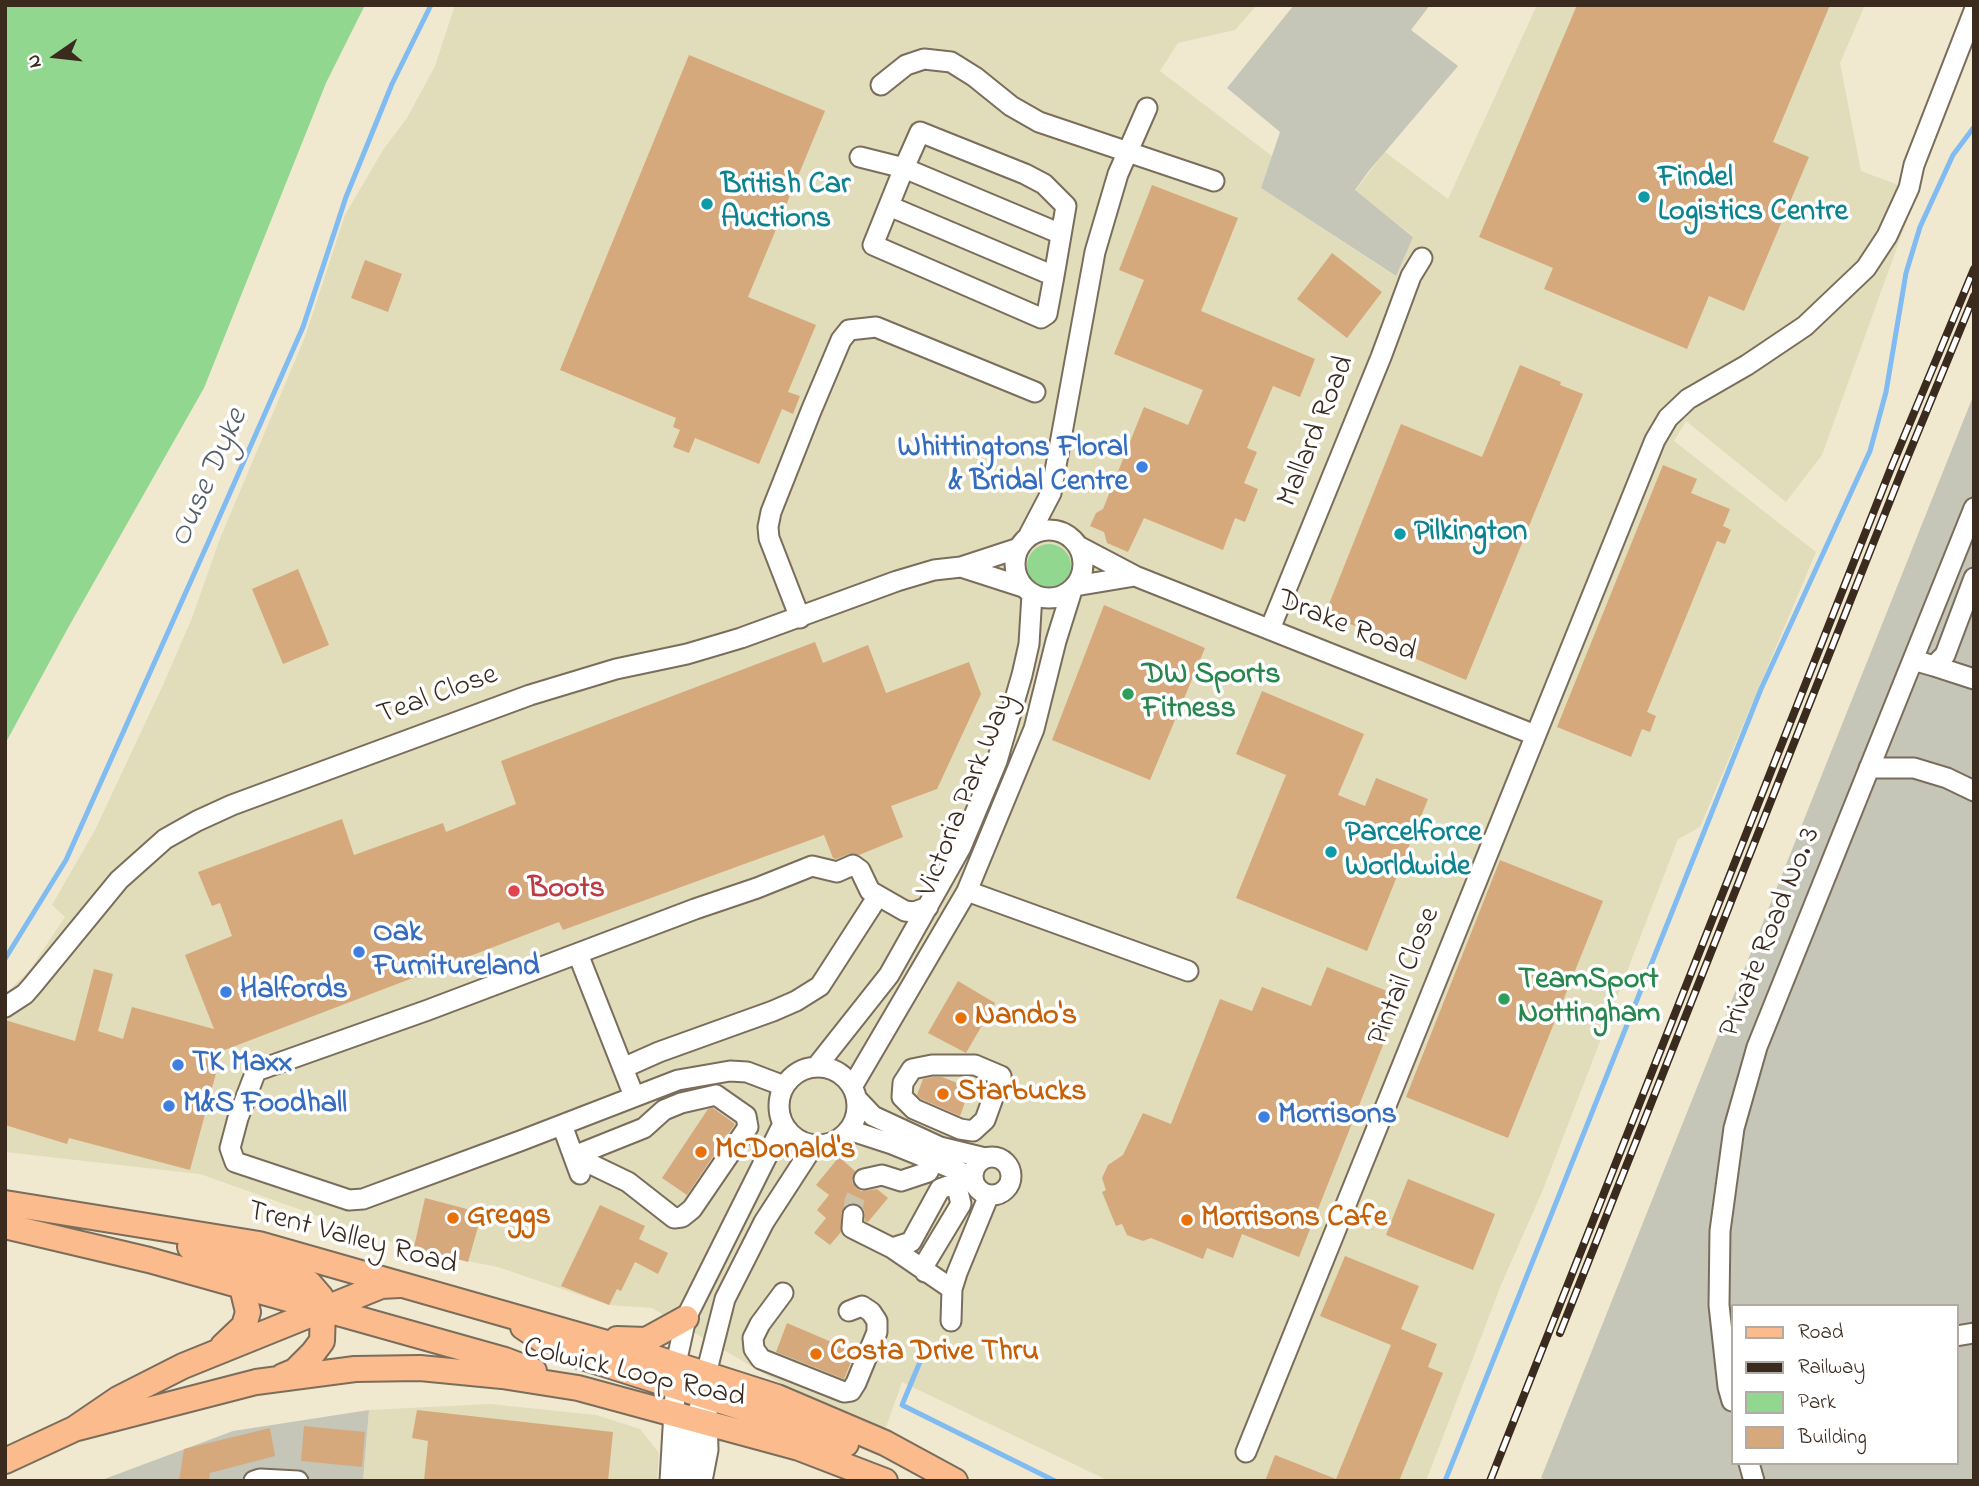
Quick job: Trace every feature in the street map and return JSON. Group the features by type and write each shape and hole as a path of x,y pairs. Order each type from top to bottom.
{"main road":[{"name":"Trent Valley Road","path":"5,1203 259,1244 585,1337 676,1376"},
{"path":"67,1213 222,1255 309,1283 321,1297 322,1340 295,1371 273,1380"},
{"path":"5,1226 149,1260 506,1360 578,1388"},
{"name":"Colwick Loop Road","path":"5,1461 74,1429 118,1399 218,1351 381,1286 402,1285"},
{"path":"218,1351 244,1326 248,1312 242,1287"},
{"path":"504,1315 554,1348 676,1376"},
{"path":"585,1337 646,1340 686,1318"},
{"name":"Colwick Loop Road","path":"74,1429 256,1382 355,1369 421,1368 502,1376 578,1388 799,1448 885,1481"},
{"name":"Colwick Loop Road","path":"676,1376 706,1385 742,1386 777,1397 885,1443 955,1481"},
{"path":"706,1385 885,1460 926,1481"}],"street":[{"name":"Pintail Close","path":"1246,1452 1655,440 1674,412 1688,399 1747,365 1805,326 1866,268 1887,236 1909,188 1914,165 1974,11"},
{"path":"881,85 906,65 915,62 925,59 951,62 1011,106 1039,122 1214,181"},
{"path":"1135,576 1074,588 1058,598 1044,599 1027,590 1017,577 1014,565 1051,493 1096,253 1126,152 1147,108"},
{"path":"920,132 1044,184 1066,206 1047,314 1041,318 873,245 888,206 920,132"},
{"path":"860,158 904,168 1061,234"},
{"path":"888,206 1054,276"},
{"name":"Mallard Road","path":"1270,629 1381,357 1411,276 1422,258"},
{"path":"800,618 769,538 768,527 771,512 811,411 841,340 849,330 877,327 1035,392"},
{"path":"1051,493 1083,564 1074,588"},
{"name":"Private Road No. 3","path":"1730,1384 1719,1305 1720,1231 1734,1128 1757,1047 1974,508"},
{"path":"1024,541 1042,530 1055,530 1073,540"},
{"name":"Drake Road","path":"1073,540 1135,576 1535,735"},
{"name":"Teal Close","path":"5,1007 32,986 119,880 165,839 197,821 232,805 530,695 616,669 719,644 800,618 897,581 934,570 961,567 1024,541"},
{"name":"Teal Close","path":"961,567 1027,590"},
{"path":"1939,660 1974,578"},
{"name":"Victoria Park Way","path":"849,1130 856,1115 854,1092 967,891 1029,741 1074,588"},
{"name":"Victoria Park Way","path":"784,1086 796,1073 817,1066 889,975 961,847 997,761 1029,644 1027,590"},
{"path":"1913,660 1939,660 1974,679"},
{"path":"1870,768 1914,768 1947,778 1974,791"},
{"path":"817,1066 837,1072 873,1116 940,1147 985,1158 999,1158 1009,1167 1011,1174 1006,1189 1001,1193 989,1195 980,1192 973,1180 961,1172 849,1130 841,1138 828,1144 814,1145 796,1138 783,1124 779,1102 784,1086 747,1072 730,1070 678,1080 363,1199 349,1200 235,1163 230,1148 256,1071 428,1010 812,866 837,872 853,865 860,870 870,891 878,896 905,911 914,912 928,907"},
{"path":"967,891 1188,971"},
{"path":"624,1068 773,1011 820,986 878,896"},
{"path":"578,954 634,1096"},
{"path":"932,1065 975,1065 1000,1080 985,1120 973,1131 960,1129 914,1109 902,1097 903,1083 912,1069 932,1065"},
{"path":"716,1095 746,1116 748,1127 692,1209 682,1217 674,1218 628,1182 577,1165 644,1128 664,1110 688,1101 716,1095"},
{"path":"702,1481 708,1450 691,1418 676,1376 686,1318 783,1124"},
{"path":"562,1125 577,1165"},
{"path":"670,1481 691,1418 706,1385 725,1299 764,1222 814,1145"},
{"path":"973,1180 975,1167 985,1158"},
{"path":"864,1179 882,1175 901,1181 928,1172 933,1162"},
{"path":"892,1248 911,1242 940,1189 957,1187 961,1204 926,1262 925,1272"},
{"path":"951,1321 952,1289 989,1195"},
{"path":"853,1215 852,1228 892,1248 952,1289"},
{"path":"783,1293 760,1324 753,1338 754,1349 761,1359 844,1392 851,1391 856,1383 877,1332 877,1321 871,1312 862,1306 849,1311"},
{"path":"686,1481 691,1418"},
{"path":"254,1481 298,1481"}],"shaded area":[{"path":"455,5 1257,5 1235,30 1178,43 1160,71 1272,156 1261,188 1395,276 1413,236 1355,191 1385,152 1448,199 1537,5 1865,5 1840,63 1861,171 1917,192 1822,455 1786,502 1686,421 1674,441 1816,552 1700,827 1678,839 1542,1192 1501,1285 1426,1481 1109,1481 902,1382 885,1430 780,1383 652,1308 609,1305 498,1267 417,1251 200,1174 5,1152 5,995 31,968 65,917 52,905 95,830 192,618 219,541 305,337 345,215 383,150 407,118 435,66"},
{"path":"1294,5 1430,5 1411,30 1458,66 1355,190 1413,237 1396,276 1261,188 1280,132 1227,88"},
{"path":"1974,394 1974,1481 1549,1481 1541,1478"},
{"path":"490,1404 596,1415 640,1429 659,1453 657,1481 363,1481 369,1410"},
{"path":"369,1410 363,1481 99,1481 233,1431"}],"green space":[{"path":"5,5 365,5 326,83 204,388 5,744"},
{"path":"1049,544 1064,551 1071,566 1064,581 1049,588 1034,581 1027,566 1034,551"}],"building":[{"name":"Findel Logistics Centre","path":"1577,5 1830,5 1773,142 1809,157 1744,311 1709,296 1687,349 1544,289 1553,268 1479,237"},
{"name":"British Car Auctions","path":"689,55 825,111 748,297 816,325 788,392 800,396 793,414 782,409 759,464 695,438 689,453 673,447 680,430 673,427 676,418 560,370"},
{"path":"1152,185 1238,218 1201,311 1315,359 1300,397 1273,386 1247,448 1257,452 1244,483 1258,489 1245,522 1235,518 1223,550 1144,518 1128,552 1107,543 1104,532 1090,526 1096,513 1103,509 1144,407 1188,425 1203,390 1114,354 1144,280 1119,270"},
{"path":"1332,253 1382,292 1347,338 1297,299"},
{"path":"365,260 402,274 388,312 351,298"},
{"path":"1520,365 1583,394 1466,680 1402,653 1405,646 1325,614 1401,424 1482,457"},
{"path":"1663,465 1697,479 1691,493 1730,509 1723,526 1731,530 1725,544 1717,541 1647,712 1656,716 1650,732 1642,729 1631,757 1557,727"},
{"path":"298,569 329,645 283,664 252,589"},
{"name":"DW Sports Fitness","path":"1104,605 1205,648 1150,780 1052,740"},
{"path":"815,642 823,663 868,645 886,693 969,662 981,694 937,789 891,806 903,837 859,855 849,854 836,859 833,858 824,835 563,930 559,922 222,1051 190,1170 69,1138 67,1144 5,1125 5,1020 75,1041 94,969 113,974 98,1031 123,1039 132,1007 214,1029 185,955 232,936 220,903 212,906 198,872 342,819 354,855 443,823 446,832 516,804 501,761"},
{"name":"Parcelforce Worldwide","path":"1262,691 1364,734 1338,795 1365,806 1376,778 1428,799 1367,951 1236,898 1286,775 1236,754"},
{"name":"TeamSport Nottingham","path":"1500,860 1603,901 1508,1138 1406,1097"},
{"name":"Morrisons","path":"1327,967 1402,997 1299,1257 1242,1234 1233,1258 1207,1248 1203,1259 1151,1238 1143,1241 1127,1235 1122,1224 1116,1226 1102,1192 1106,1190 1102,1178 1108,1165 1123,1155 1143,1113 1171,1124 1220,999 1252,1011 1262,987 1311,1006"},
{"name":"Nando's","path":"958,981 995,1003 966,1053 928,1033"},
{"name":"Starbucks","path":"942,1077 970,1088 960,1116 917,1095 923,1079"},
{"name":"McDonald's","path":"713,1108 735,1124 687,1195 662,1178 708,1109"},
{"path":"839,1157 855,1171 852,1181 856,1188 861,1191 877,1189 888,1198 868,1222 865,1221 864,1210 860,1205 847,1204 841,1213 841,1232 830,1245 814,1233 826,1218 817,1210 829,1195 816,1185"},
{"path":"1408,1179 1495,1214 1473,1270 1386,1235"},
{"path":"425,1198 482,1213 468,1262 414,1247"},
{"path":"600,1205 645,1226 639,1239 668,1253 658,1274 635,1262 621,1291 617,1289 609,1305 561,1286"},
{"path":"1345,1256 1419,1286 1401,1329 1437,1344 1428,1367 1443,1373 1399,1481 1265,1481 1275,1455 1336,1479 1391,1345 1320,1316"},
{"name":"Costa Drive Thru","path":"787,1323 855,1352 844,1379 776,1352"},
{"path":"417,1410 613,1432 608,1481 424,1481 428,1441 412,1438"},
{"path":"304,1426 365,1432 362,1467 301,1461"},
{"path":"270,1428 275,1456 210,1473 209,1481 179,1481 184,1449"}],"waterway":[{"name":"Ouse Dyke","path":"5,959 66,860 207,545 303,327 346,197 392,84 431,5"},
{"path":"1445,1481 1761,689 1870,451 1886,392 1906,273 1920,227 1953,155 1974,127"},
{"path":"922,1357 902,1405 1055,1481"}],"tunnel":[{"path":"853,1215 854,1201 864,1179"}],"railway":[{"path":"1490,1481 1891,468 1974,269"},
{"path":"1560,1333 1901,473 1974,296"}],"place":[{"name":"Findel Logistics Centre","path":"1644,197"},
{"name":"British Car Auctions","path":"707,204"},
{"name":"Whittingtons Floral & Bridal Centre","path":"1142,467"},
{"name":"Pilkington","path":"1400,534"},
{"name":"DW Sports Fitness","path":"1128,694"},
{"name":"Parcelforce Worldwide","path":"1331,852"},
{"name":"Boots","path":"514,891"},
{"name":"Oak Furnitureland","path":"359,952"},
{"name":"Halfords","path":"226,992"},
{"name":"TeamSport Nottingham","path":"1504,999"},
{"name":"Nando's","path":"961,1018"},
{"name":"TK Maxx","path":"178,1065"},
{"name":"Starbucks","path":"943,1094"},
{"name":"M&S Foodhall","path":"169,1106"},
{"name":"Morrisons","path":"1264,1117"},
{"name":"McDonald's","path":"701,1152"},
{"name":"Greggs","path":"453,1218"},
{"name":"Morrisons Cafe","path":"1187,1220"},
{"name":"Costa Drive Thru","path":"816,1354"}]}
